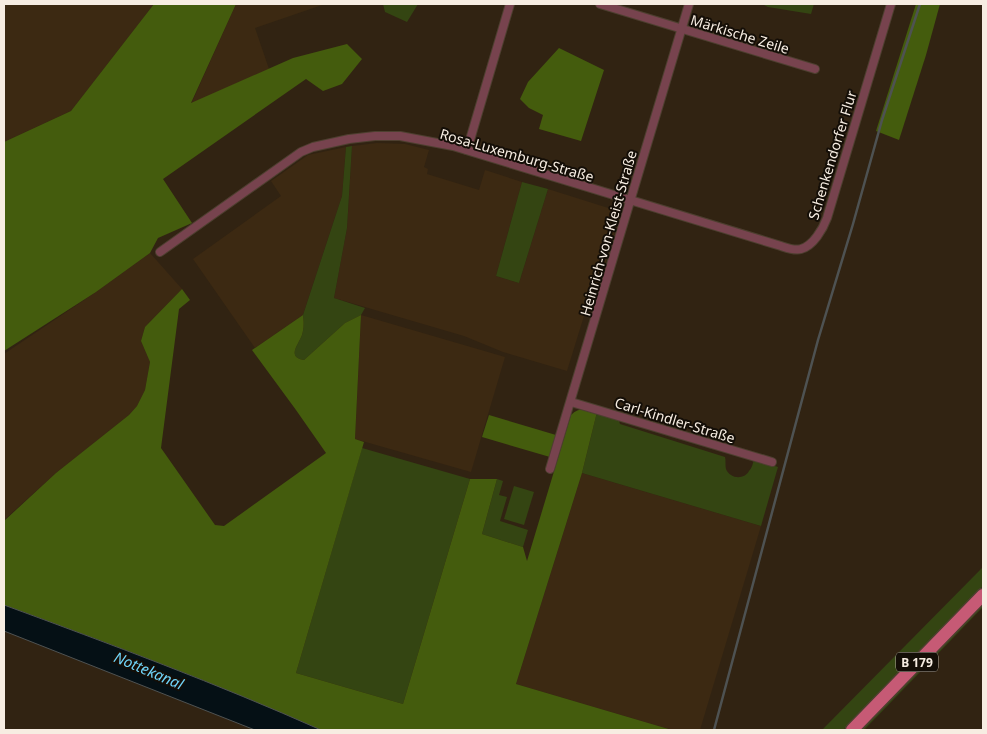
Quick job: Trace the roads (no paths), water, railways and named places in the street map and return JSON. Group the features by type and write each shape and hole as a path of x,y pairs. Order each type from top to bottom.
{"main road":[{"name":"B 179","path":"852,730 983,595"}],"street":[{"path":"467,150 510,4"},
{"name":"Märkische Zeile","path":"600,4 815,69"},
{"name":"Heinrich-von-Kleist-Straße","path":"550,469 689,4"},
{"name":"Schenkendorfer Flur","path":"630,201 789,248 798,250 806,247 818,234 827,218 891,4"},
{"name":"Rosa-Luxemburg-Straße","path":"160,252 298,154 309,149 349,139 400,136 467,150 630,201"},
{"name":"Carl-Kindler-Straße","path":"571,402 772,462"}],"water":[{"name":"Nottekanal","path":"4,605 203,681 321,730 255,730 4,631"}],"waterway":[{"path":"714,730 818,340 882,120 920,4"}]}
